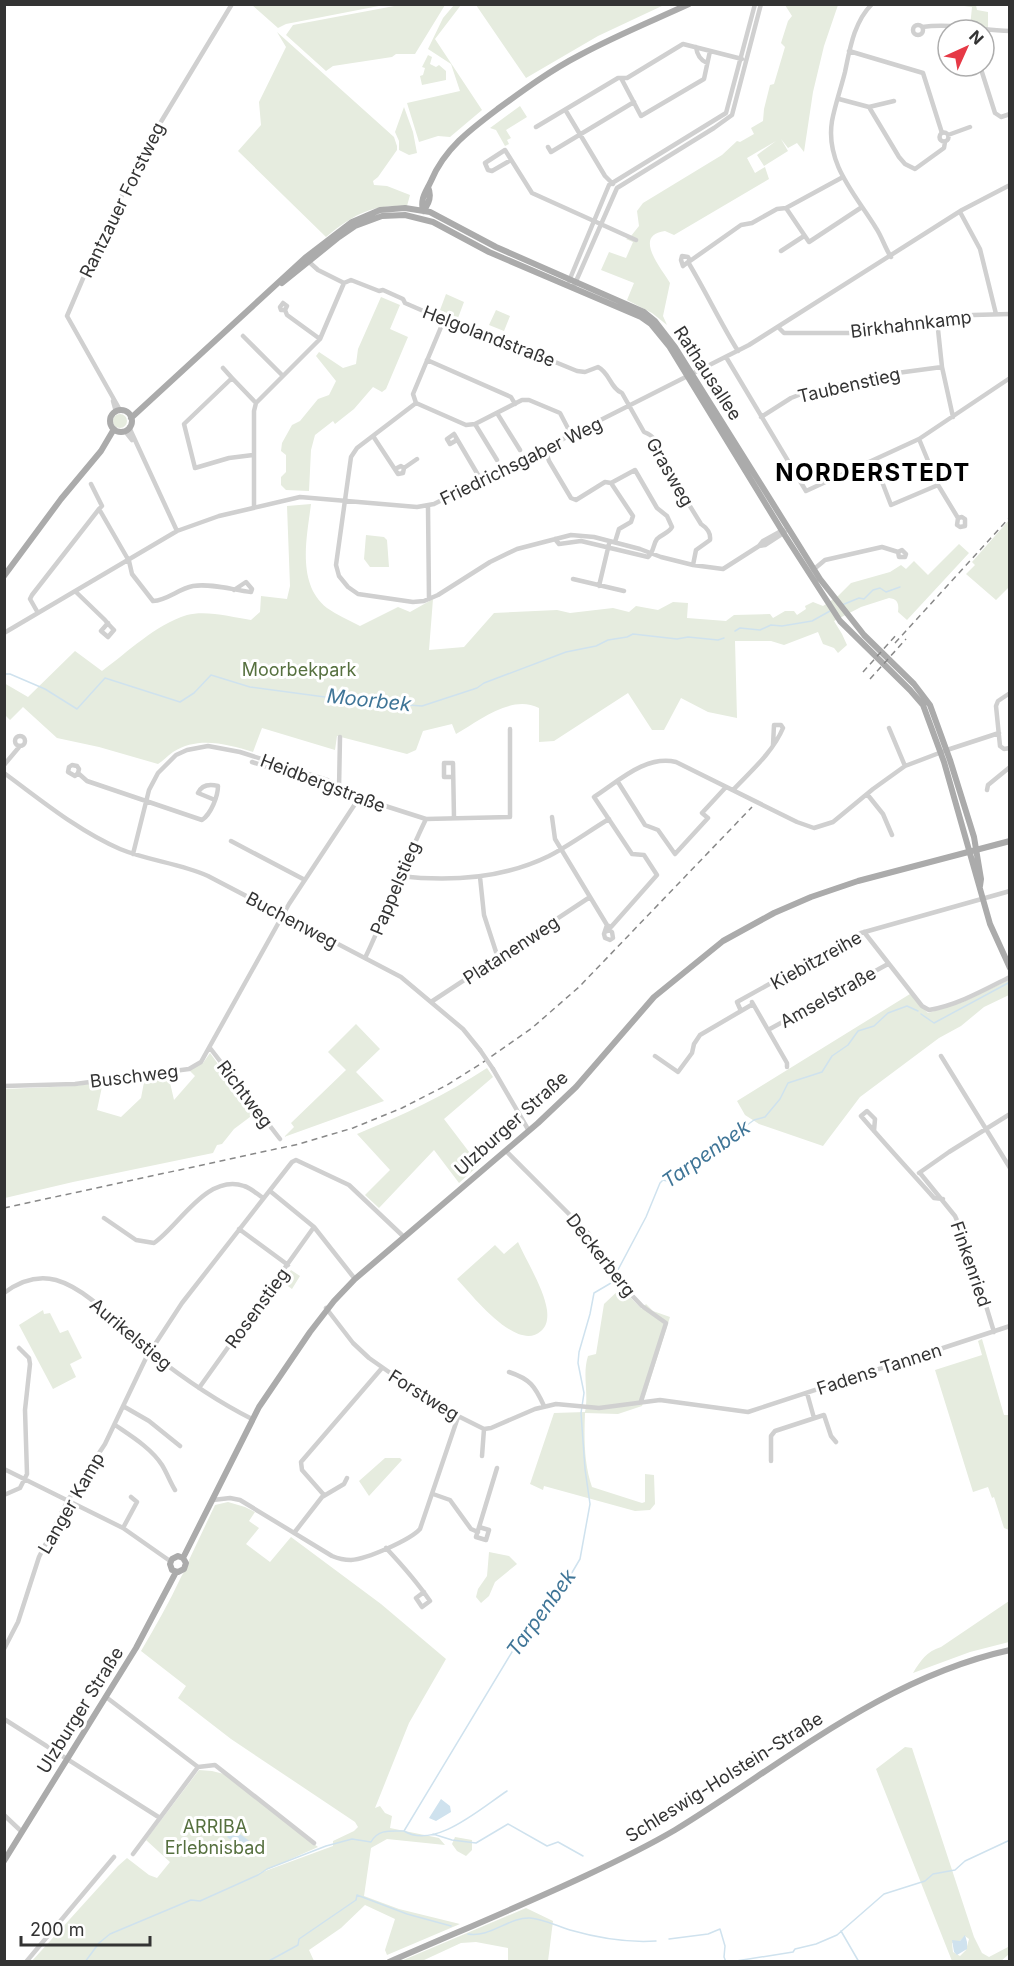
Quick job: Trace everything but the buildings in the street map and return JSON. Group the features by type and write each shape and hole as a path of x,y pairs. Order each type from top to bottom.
{"main road":[{"path":"4,576 115,430 127,429 130,416 347,225 365,216 393,208 422,214 428,206 430,195 428,187 441,160 456,143 528,87 580,55 689,4"},
{"name":"Rathausallee","path":"422,214 489,252 644,312 665,332 810,571 826,602 840,621 919,699 944,751"},
{"path":"115,430 110,420 118,411 130,416"},
{"name":"Rathausallee","path":"810,571 874,647 924,696 930,705 974,837 973,851 982,898 992,931 1010,968"},
{"name":"Ulzburger Straße","path":"4,1861 136,1648 176,1572 184,1569 186,1563 183,1558 252,1419 326,1309 355,1279 529,1131 572,1091 658,993 733,935 774,913 818,894 858,881 1010,841"},
{"path":"176,1572 170,1567 170,1560 175,1557 183,1558"},
{"name":"Schleswig-Holstein-Straße","path":"389,1962 550,1892 657,1840 833,1726 887,1696 945,1669 1010,1650"}],"street":[{"name":"Rantzauer Forstweg","path":"118,411 67,316 99,241 147,145 232,4"},
{"path":"571,284 593,221 611,183 723,116 728,108 755,4"},
{"path":"571,284 616,188 728,119 734,109 760,4"},
{"path":"872,4 856,28 849,51 832,121 831,144 843,177 878,231 891,257"},
{"path":"922,27 955,25 971,29 1010,31"},
{"path":"536,127 621,78 627,78 683,44 747,60"},
{"path":"696,47 702,60 707,63"},
{"path":"621,78 641,116 704,79 710,51"},
{"path":"849,51 923,73 942,133 940,139 945,142"},
{"path":"984,78 995,113 1000,117 1010,114"},
{"path":"839,99 869,107 894,101"},
{"path":"548,147 551,152 634,102"},
{"path":"869,107 905,164 915,169 944,148 945,142 949,139 948,135"},
{"path":"566,111 616,188"},
{"path":"942,133 948,135 970,127"},
{"path":"511,160 492,171 488,170 485,163 505,150 532,193 636,240"},
{"path":"738,351 689,262 741,225 752,223 777,209 786,208 843,177"},
{"name":"Friedrichsgaber Weg","path":"4,633 177,531 219,516 292,498 428,507 738,351 779,328 960,212 1010,185"},
{"path":"786,208 809,242 862,207"},
{"path":"960,212 980,249 996,314"},
{"path":"781,251 804,236"},
{"name":"Helgolandstraße","path":"307,260 318,270 344,283 351,280 379,291 383,290 404,298 405,303 444,320 448,318 577,371 585,372 598,367 604,370 615,390 622,393 629,407"},
{"path":"254,507 253,455 256,403 320,339 344,283"},
{"path":"285,310 287,315 320,339"},
{"name":"Birkhahnkamp","path":"779,328 784,333 861,333 973,315 1010,314"},
{"path":"444,320 412,394 416,403 459,422 475,424 515,404 530,400 560,413 572,436"},
{"path":"937,320 942,367 953,417"},
{"path":"243,336 284,376"},
{"path":"726,357 806,491 919,439 1010,378"},
{"path":"427,360 511,397 515,404"},
{"name":"Taubenstieg","path":"761,417 791,398 809,391 897,373 942,367"},
{"path":"223,368 256,403"},
{"path":"232,378 184,424 195,468 229,458 253,455"},
{"path":"416,403 352,453 336,565 339,576 358,594 422,601 517,549 555,539 576,538 612,542 693,565 723,569 784,531"},
{"name":"Grasweg","path":"629,407 644,432 651,434 659,447 659,456 701,524 706,527 711,536 710,540 696,550 693,565"},
{"path":"497,413 520,450"},
{"path":"475,424 497,460"},
{"path":"127,429 177,531"},
{"path":"373,436 398,474 404,472 404,468 417,459"},
{"path":"919,439 938,485 958,518"},
{"path":"457,440 481,480"},
{"path":"545,449 549,461 571,498 576,500 605,482 611,483 635,470 657,508 672,526 670,531 657,540 652,554 647,557 576,538"},
{"path":"874,461 891,505 938,485"},
{"path":"599,585 608,547 619,529 631,522 633,516 611,483"},
{"path":"38,613 30,599 32,595 102,506 91,484"},
{"path":"428,507 429,599"},
{"path":"99,509 129,561 132,574 153,601 161,600 194,586 234,590"},
{"path":"810,571 825,560 882,547 898,552"},
{"path":"573,579 624,591"},
{"path":"76,592 108,623"},
{"path":"1010,693 998,700 996,706 1002,748 1010,748"},
{"path":"889,728 905,766"},
{"name":"Heidbergstraße","path":"133,854 147,801 158,773 169,760 187,750 208,746 257,757 331,782 339,789 359,798 426,819 510,817 510,729"},
{"path":"607,925 611,927 657,875 644,855 632,854 594,797 648,763 669,760 697,771 797,822 814,828 833,822 905,766 999,733"},
{"path":"252,762 339,789 340,737"},
{"path":"733,790 773,745"},
{"path":"4,765 20,746"},
{"path":"987,790 988,785 1010,767"},
{"name":"Buchenweg","path":"4,773 89,833 133,854 191,868 283,914 407,981 463,1029 493,1069 529,1131"},
{"path":"78,773 87,781 202,820 207,817 215,800 219,789 218,786 206,785 200,789 198,793 215,800"},
{"path":"453,777 454,818"},
{"path":"618,782 645,825 658,830 675,854 708,818 702,813 726,786"},
{"path":"867,794 883,814 892,835"},
{"name":"Buschweg","path":"4,1086 75,1084 189,1069 201,1062 283,914 359,798"},
{"path":"552,817 555,840 612,932 614,936 610,940 605,938 607,925"},
{"name":"Pappelstieg","path":"365,958 399,876 426,819"},
{"path":"399,876 443,880 480,877 522,867 561,849 609,819"},
{"path":"231,841 305,880"},
{"path":"480,877 484,915 498,958"},
{"name":"Kiebitzreihe","path":"741,1011 737,1002 864,932 1010,891"},
{"name":"Platanenweg","path":"431,1002 590,897"},
{"path":"605,932 609,930 612,932"},
{"path":"864,932 922,1006 929,1010 942,1008 972,996 1010,977"},
{"name":"Amselstraße","path":"768,1030 888,964"},
{"path":"749,997 787,1063 787,1067"},
{"name":"Kiebitzreihe","path":"655,1056 678,1072 692,1053 694,1044 700,1035 753,1004"},
{"name":"Richtweg","path":"210,1048 280,1139"},
{"path":"941,1056 1010,1168"},
{"path":"915,1177 1010,1114"},
{"name":"Finkenried","path":"874,1131 934,1198 943,1199"},
{"name":"Deckerberg","path":"506,1151 590,1235 615,1276 642,1306 666,1323 641,1401"},
{"name":"Langer Kamp","path":"4,1649 18,1622 39,1557 69,1500 114,1425 150,1352 183,1303 292,1162 296,1160 349,1185 404,1237"},
{"name":"Finkenried","path":"920,1173 955,1216 967,1243 994,1332"},
{"path":"104,1218 136,1240 154,1243 198,1200 224,1184 247,1187 263,1198"},
{"path":"270,1191 314,1227 355,1279"},
{"name":"Rosenstieg","path":"199,1388 314,1227"},
{"path":"239,1229 288,1265"},
{"name":"Aurikelstieg","path":"4,1293 31,1279 39,1278 55,1280 71,1286 150,1352 199,1388 252,1419"},
{"path":"5,1282 11,1288"},
{"name":"Forstweg","path":"326,1309 359,1350 382,1368 458,1417 484,1429"},
{"name":"Fadens Tannen","path":"641,1401 660,1400 748,1412 1010,1326"},
{"path":"4,1495 20,1488 27,1474 26,1410 30,1364 29,1358 19,1348"},
{"path":"324,1495 302,1469 302,1461 382,1368"},
{"path":"509,1372 525,1378 537,1390 544,1406"},
{"path":"807,1393 814,1418"},
{"path":"482,1456 484,1429 544,1406 556,1404 599,1408 641,1401"},
{"path":"123,1406 149,1421 180,1446"},
{"path":"771,1461 771,1436 775,1431 824,1415 831,1436 836,1442"},
{"path":"213,1500 230,1498 240,1500 328,1554 342,1559 356,1559 409,1539 419,1530 458,1417"},
{"path":"114,1425 135,1438 153,1454 162,1465 175,1490"},
{"path":"433,1494 450,1500 471,1529 479,1529 498,1468"},
{"path":"4,1469 123,1528 170,1560"},
{"path":"294,1533 324,1495 344,1484 347,1478"},
{"path":"123,1528 137,1502 131,1497"},
{"path":"386,1548 424,1592"},
{"path":"106,1697 198,1767 215,1765 314,1843"},
{"path":"4,1719 160,1818"},
{"path":"133,1854 198,1767"},
{"path":"4,1815 22,1832"},
{"path":"26,1962 114,1857"}],"green space":[{"path":"405,4 445,5 415,54 396,54 392,57 333,66 326,71 286,35 293,25"},
{"path":"252,5 384,5 286,24 278,28"},
{"path":"454,5 461,5 435,39 482,110 450,137 438,136 419,142 407,103 460,91 451,64 428,49 443,18"},
{"path":"476,5 664,5 598,36 526,78"},
{"path":"785,5 838,5 824,46 813,92 804,152 797,143 788,148 781,139 788,151 764,166 757,155 776,141 747,158 755,173 765,167 769,179 674,235 665,231 655,234 651,239 652,253 670,283 663,316 667,325 652,313 627,300 634,283 601,270 609,252 626,258 633,242 626,239 639,226 637,211 643,203 722,155 737,141 740,142 754,134 751,128 763,121 770,85 774,84 785,47 781,43 788,21 792,16"},
{"path":"956,5 976,5 977,10 988,12 988,18 971,18 972,7"},
{"path":"277,32 394,137 397,150 373,181 374,185 387,186 410,195 407,206 373,209 354,217 326,237 238,151 261,125 259,102 286,47"},
{"path":"428,55 432,57 430,64 436,67 439,65 446,71 446,80 422,85 420,76 423,75 425,68 422,67"},
{"path":"520,106 527,117 506,130 511,138 507,140 509,144 505,146 496,130 490,128"},
{"path":"404,107 413,132 417,153 409,155 399,150 399,141 395,132"},
{"path":"446,294 464,302 458,318 440,310"},
{"path":"381,297 400,305 390,329 408,337 386,389 382,392 373,387 354,409 335,424 333,421 315,435 311,450 309,491 286,490 281,485 281,477 286,472 286,455 281,451 282,443 292,425 300,421 318,399 329,395 336,381 316,356 319,352 343,368 356,364 358,349"},
{"path":"496,310 510,316 504,331 489,325"},
{"path":"120,414 125,416 127,421 125,426 120,428 115,426 113,421 115,416"},
{"name":"Moorbekpark","path":"311,504 306,559 307,573 317,598 331,611 360,626 398,607 410,612 433,599 429,650 464,647 494,613 557,610 570,613 613,608 629,612 636,606 658,610 673,602 688,603 687,618 726,621 734,615 770,614 773,618 785,611 794,611 797,615 806,609 805,606 813,602 823,606 851,583 890,572 901,565 906,569 914,561 928,575 959,544 969,553 907,620 898,612 896,601 889,598 861,607 834,621 847,645 838,653 834,648 823,644 818,632 784,645 771,641 735,641 737,718 708,712 681,698 664,730 652,730 628,693 554,741 539,742 539,708 517,704 485,716 456,734 452,724 423,731 416,750 407,754 337,736 335,750 262,728 253,752 223,744 192,744 173,752 158,764 57,738 23,707 10,720 5,715 4,683 28,697 75,651 102,671 153,632 175,619 202,613 251,620 260,612 261,596 287,599 290,586 287,506"},
{"path":"1009,520 1009,587 996,600 966,574 975,565 972,562"},
{"path":"366,535 384,537 387,540 389,567 370,567 364,559"},
{"path":"1009,980 1009,995 984,1007 961,1026 939,1038 860,1097 823,1146 759,1124 745,1115 737,1101 910,994 928,1013 963,1002"},
{"path":"356,1024 380,1049 356,1072 384,1101 284,1137 294,1127 291,1123 346,1070 328,1052"},
{"path":"210,1053 254,1114 234,1129 222,1144 217,1145 213,1153 5,1198 4,1089 75,1086 103,1082 97,1110 121,1117 141,1098 145,1077 168,1074 174,1100 195,1076 189,1070 203,1063"},
{"path":"487,1068 493,1077 444,1119 479,1165 459,1183 434,1150 379,1208 365,1195 390,1170 357,1134 424,1104"},
{"path":"518,1242 539,1285 547,1310 545,1327 531,1336 520,1334 496,1319 457,1279 495,1245 504,1254"},
{"path":"291,1270 300,1276 292,1289 282,1282"},
{"path":"621,1288 642,1309 646,1304 653,1311 670,1317 642,1406 618,1414 585,1413 586,1460 592,1487 642,1503 645,1502 645,1474 654,1475 655,1504 650,1510 635,1511 544,1486 543,1490 530,1484 554,1413 585,1412 588,1356 596,1354 604,1304"},
{"path":"43,1310 44,1314 50,1313 60,1333 68,1330 82,1358 70,1364 76,1377 53,1389 19,1325"},
{"path":"982,1339 1004,1415 1009,1415 1009,1530 1004,1528 994,1497 992,1498 988,1487 973,1492 935,1370 982,1355 978,1341"},
{"path":"385,1458 402,1460 369,1496 359,1481"},
{"name":"ARRIBA Erlebnisbad","path":"228,1502 255,1512 249,1521 259,1528 246,1544 270,1562 291,1537 381,1604 446,1659 409,1723 375,1808 380,1806 385,1813 392,1816 390,1828 439,1838 445,1845 387,1839 371,1848 364,1896 399,1909 460,1924 387,1955 385,1950 395,1919 365,1905 341,1928 309,1950 314,1961 31,1962 127,1858 149,1875 157,1878 170,1862 146,1840 199,1770 224,1774 318,1847 257,1874 333,1846 333,1841 358,1827 355,1822 231,1739 178,1698 186,1686 141,1651 187,1567 215,1505"},
{"path":"489,1552 509,1556 517,1564 495,1582 489,1596 481,1603 476,1597 478,1589 487,1576"},
{"path":"1009,1601 1009,1642 970,1652 913,1673 928,1654"},
{"path":"905,1747 912,1748 974,1937 982,1953 989,1957 1008,1947 1009,1954 1000,1962 952,1961 876,1769","holes":["965,1936 969,1939 966,1950 960,1956 953,1952 952,1943 960,1941"]},
{"path":"455,1837 472,1840 472,1850 466,1856 457,1851 452,1844"},
{"path":"526,1908 553,1921 548,1961 508,1961 508,1948 476,1942 461,1943 422,1961 401,1961"}],"water":[{"path":"441,1799 450,1806 451,1812 436,1821 429,1818"},
{"path":"233,1829 259,1848 252,1857 227,1837"},
{"path":"965,1935 967,1949 957,1955 954,1952 952,1940 960,1941"}],"waterway":[{"name":"Moorbek","path":"842,605 859,598 864,599 873,590 880,588 886,592 900,587"},
{"name":"Moorbek","path":"735,631 740,628 760,630 771,625 782,626 812,621 830,611"},
{"name":"Moorbek","path":"4,674 10,674 45,689 77,709 105,678 180,702 194,693 211,675 250,687 355,701 422,706 477,688 484,683 566,652 596,646 608,640 633,634 677,639 688,637 718,640 724,638"},
{"name":"Tarpenbek","path":"921,1014 934,1023 1010,982"},
{"name":"Tarpenbek","path":"85,1962 99,1943 110,1934 191,1900 200,1901 267,1869 326,1846 352,1839 371,1842 381,1833 404,1831 515,1647 570,1576 580,1559 590,1504 585,1469 581,1413 584,1393 578,1363 579,1352 594,1293 611,1283 646,1217 660,1183 663,1180 674,1178 754,1120 765,1117 780,1099 788,1083 822,1072 832,1056 848,1045 858,1031 874,1026 888,1013 907,1006 918,1011"},
{"path":"404,1831 416,1835 430,1835 443,1831 457,1825 507,1791"},
{"path":"433,1834 452,1840 476,1843 508,1824 547,1846 558,1842 583,1856"},
{"path":"730,1962 793,1952 795,1949 816,1944 837,1935 884,1894 925,1881 933,1874 955,1870 965,1861 1010,1840"},
{"path":"267,1962 298,1945 299,1939 356,1900 357,1895 407,1914 451,1926"},
{"path":"468,1934 484,1933 530,1918 602,1938 623,1941 656,1941"},
{"path":"669,1939 708,1934 720,1929 725,1946 726,1962"},
{"path":"841,1931 859,1962"}],"railway":[{"path":"895,643 1010,517"},
{"path":"863,672 897,634"},
{"path":"870,679 906,639"},
{"path":"4,1208 299,1144 353,1128 402,1108 447,1085 532,1028 579,987 752,807"}],"district":[{"name":"NORDERSTEDT","path":"873,472"}]}
